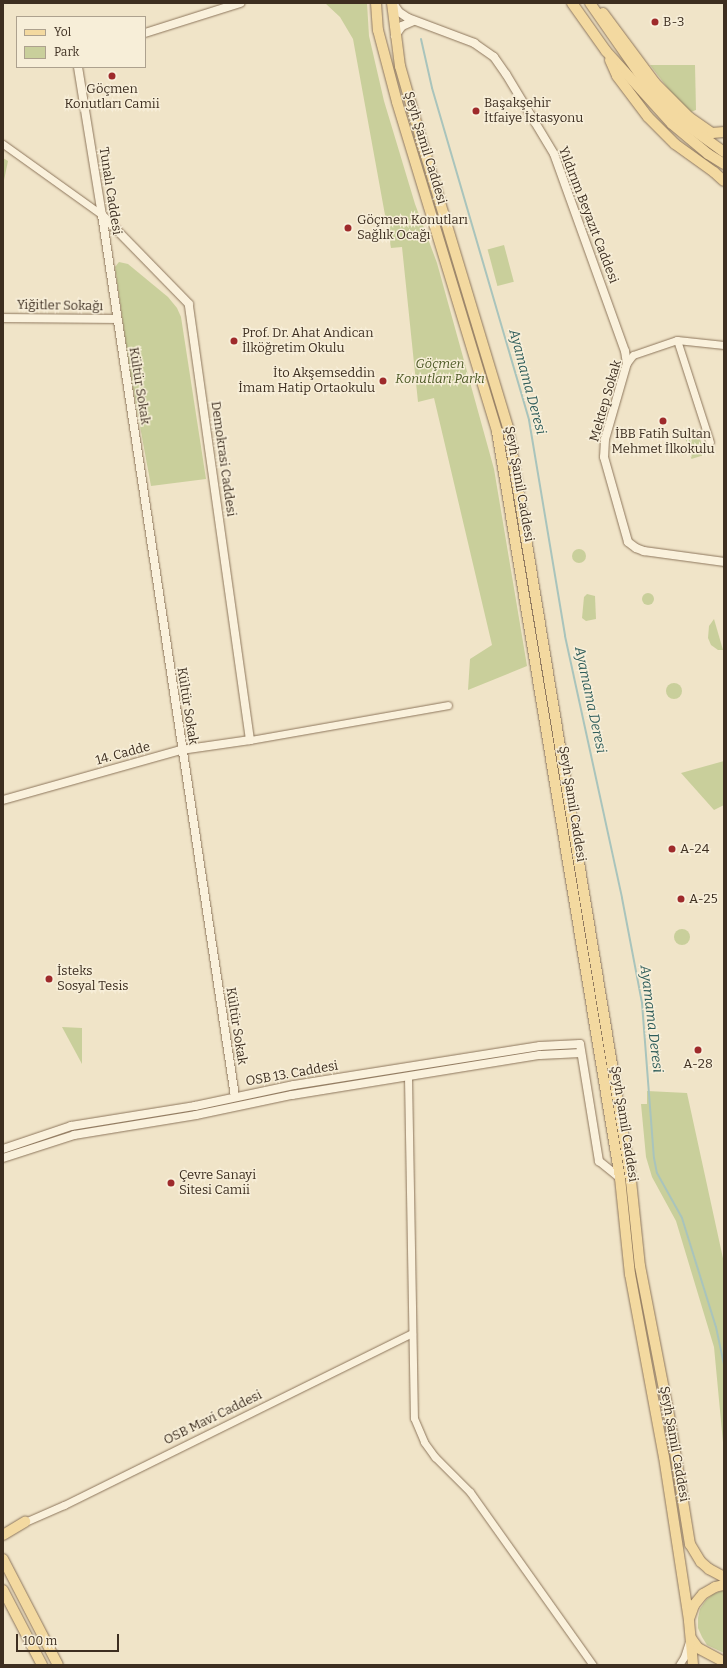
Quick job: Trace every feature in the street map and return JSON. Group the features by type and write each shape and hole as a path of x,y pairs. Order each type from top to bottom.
{"main road":[{"path":"376,3 379,8 384,10 388,9 392,3"},
{"name":"Şeyh Şamil Caddesi","path":"376,3 378,30 392,84 497,431 620,1178 630,1274 664,1458 689,1621 693,1665"},
{"name":"Şeyh Şamil Caddesi","path":"392,3 394,32 398,56 412,111 508,428 631,1180 640,1266 670,1421 690,1544 701,1562 709,1569 724,1577"},
{"path":"572,3 606,51 672,124 708,154 724,164"},
{"path":"590,3 652,92 677,118 724,152"},
{"path":"594,3 630,47 655,83 689,118 707,130 722,134"},
{"path":"378,30 384,23 389,23 394,32"},
{"path":"606,51 617,76 648,117 675,144 719,173 724,181"},
{"path":"392,84 412,111"},
{"path":"3,1528 25,1522"},
{"path":"3,1535 25,1522"},
{"path":"3,1559 58,1665"},
{"path":"689,1621 694,1605 703,1594 715,1587 724,1585"},
{"path":"3,1590 42,1665"},
{"path":"691,1638 698,1648 724,1662"}],"street":[{"path":"146,33 240,3"},
{"name":"Yıldırım Beyazıt Caddesi","path":"392,3 399,12 414,21 449,32 474,43 494,57 506,74 554,154 625,350 627,362"},
{"path":"394,32 402,26 414,21"},
{"name":"Tunalı Caddesi","path":"78,68 117,319"},
{"path":"3,144 102,215"},
{"name":"Demokrasi Caddesi","path":"102,215 189,304 250,740"},
{"name":"Yiğitler Sokağı","path":"3,318 117,319"},
{"name":"Kültür Sokak","path":"117,319 235,1096"},
{"path":"677,340 710,442"},
{"name":"Mektep Sokak","path":"724,345 677,340 633,355 627,362 605,439 604,457 625,537 631,545 644,551 724,562"},
{"path":"250,740 448,705"},
{"name":"14. Cadde","path":"3,800 182,750 250,740"},
{"name":"OSB 13. Caddesi","path":"3,1149 71,1126 89,1122 194,1106 235,1096 294,1085 540,1046 580,1044 581,1053 540,1055 292,1095 196,1115 92,1131 74,1135 3,1158"},
{"path":"581,1053 599,1161 620,1178"},
{"path":"410,1067 408,1077 412,1407 416,1424 424,1442 435,1456 470,1492 593,1665"},
{"path":"101,1120 104,1129"},
{"path":"89,1122 92,1131"},
{"name":"OSB Mavi Caddesi","path":"25,1522 71,1502 412,1333"},
{"path":"679,1665 684,1657 691,1638"}],"green space":[{"name":"Göçmen Konutları Parkı","path":"325,3 367,3 369,36 384,101 415,204 437,263 494,469 527,666 468,690 470,659 492,645 434,398 418,402 402,247 391,248 353,39 340,17"},
{"path":"650,65 695,65 696,110 691,112 670,91"},
{"path":"3,158 8,161 3,185"},
{"path":"504,245 514,282 497,286 488,249"},
{"path":"119,262 128,264 168,297 177,308 181,317 206,479 151,486 130,372 115,267"},
{"path":"697,429 705,455 692,459 684,433"},
{"path":"579,549 584,551 586,556 584,561 579,563 574,561 572,556 574,551"},
{"path":"648,593 652,595 654,599 652,603 648,605 644,603 642,599 644,595"},
{"path":"587,594 595,596 596,619 586,621 582,618 584,597"},
{"path":"714,619 723,650 718,650 711,645 708,638 709,626"},
{"path":"671,683 677,683 682,688 680,697 677,699 671,699 666,694 666,688"},
{"path":"724,761 724,805 714,810 681,773"},
{"path":"682,929 689,934 690,937 685,944 682,945 675,940 674,937 679,930"},
{"path":"62,1027 82,1028 82,1064"},
{"path":"647,1091 687,1093 724,1263 724,1453 714,1347 676,1221 652,1177 646,1157 641,1104 647,1104"},
{"path":"724,1590 724,1653 707,1645 698,1628 698,1618 700,1609 706,1600 713,1594"}],"waterway":[{"name":"Ayamama Deresi","path":"421,39 432,88 529,420 565,636 622,898 642,1003 654,1158 657,1173 682,1218 716,1327 724,1366"}],"place":[{"name":"B-3","path":"655,22"},
{"name":"Göçmen Konutları Camii","path":"112,76"},
{"name":"Başakşehir İtfaiye İstasyonu","path":"476,111"},
{"name":"Göçmen Konutları Sağlık Ocağı","path":"348,228"},
{"name":"Prof. Dr. Ahat Andican İlköğretim Okulu","path":"234,341"},
{"name":"İto Akşemseddin İmam Hatip Ortaokulu","path":"383,381"},
{"name":"İBB Fatih Sultan Mehmet İlkokulu","path":"663,421"},
{"name":"A-24","path":"672,849"},
{"name":"A-25","path":"681,899"},
{"name":"İsteks Sosyal Tesis","path":"49,979"},
{"name":"A-28","path":"698,1050"},
{"name":"Çevre Sanayi Sitesi Camii","path":"171,1183"}]}
